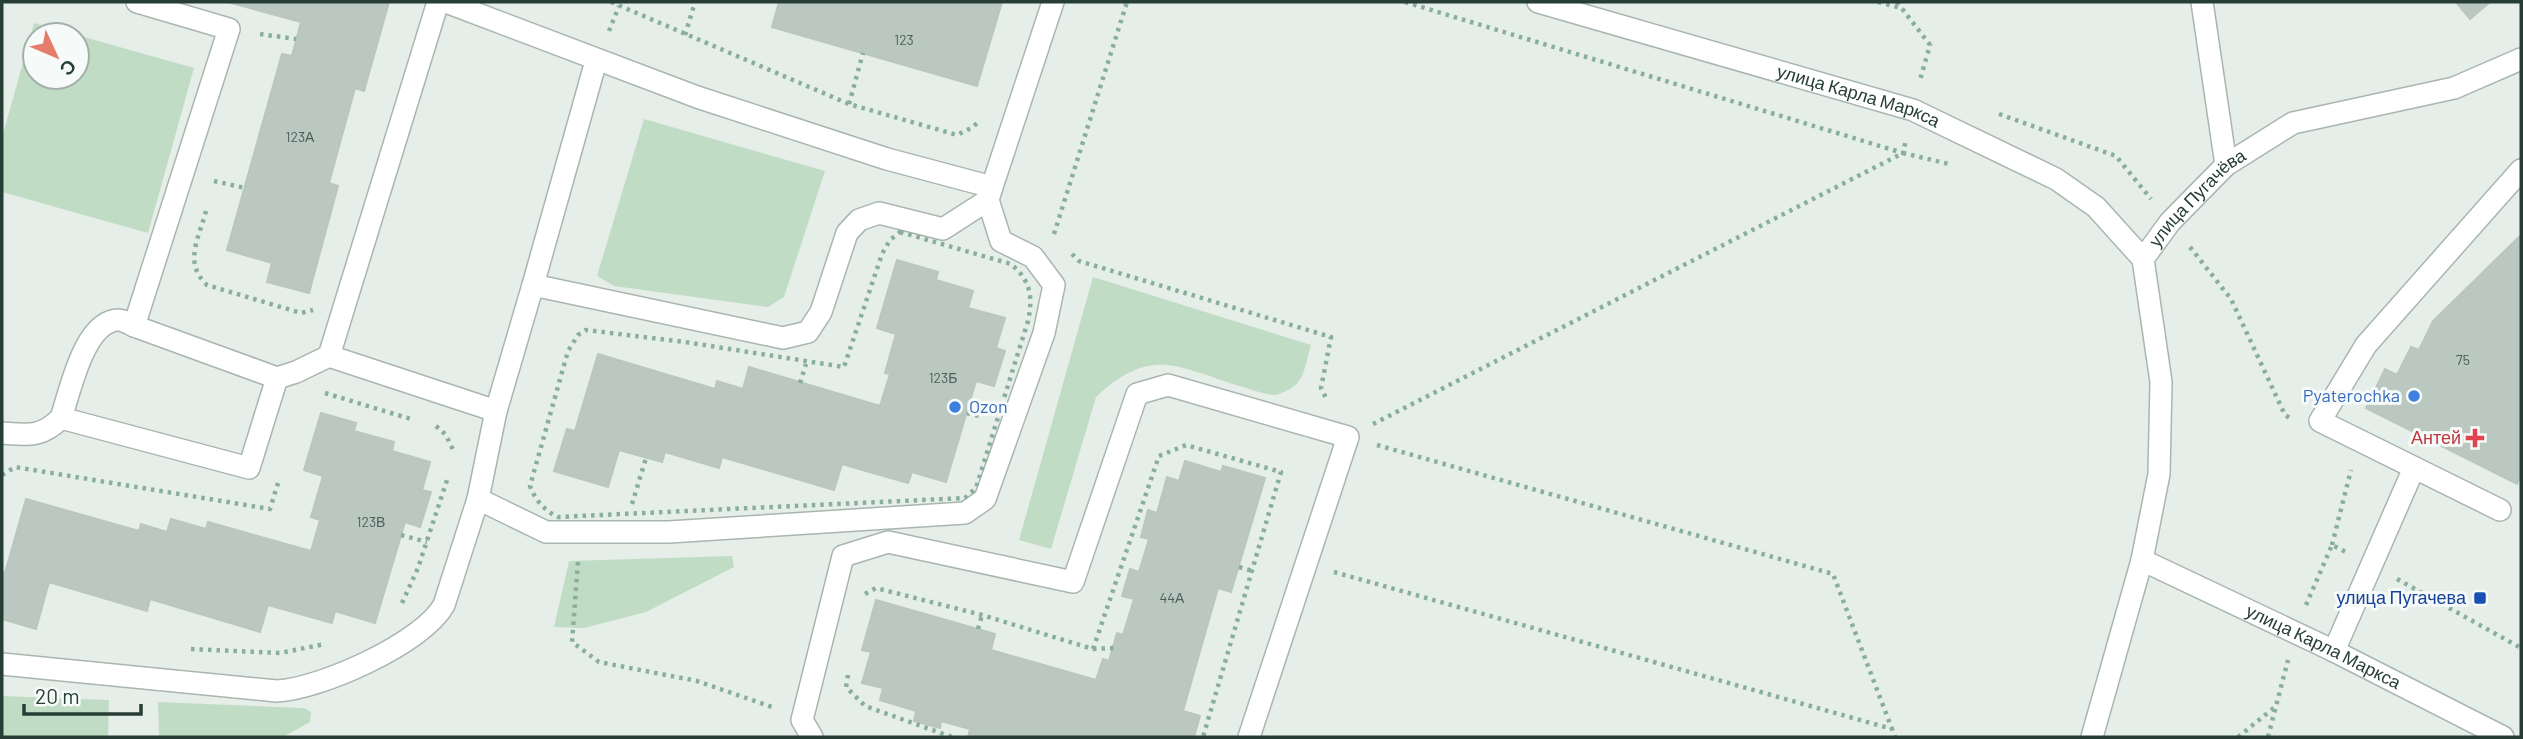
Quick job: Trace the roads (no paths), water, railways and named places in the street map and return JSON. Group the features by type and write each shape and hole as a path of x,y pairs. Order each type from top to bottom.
{"street":[{"path":"134,326 229,29 137,2"},
{"path":"329,356 438,2"},
{"path":"446,2 697,97 990,193"},
{"path":"478,499 546,531 581,524 669,533 965,513 985,499 1044,333 1054,285 1033,257 1000,241 990,193 1053,2"},
{"name":"улица Карла Маркса","path":"1538,2 1913,110 2056,179 2096,207 2143,259"},
{"path":"2202,2 2226,165"},
{"name":"улица Пугачёва","path":"2092,737 2142,560 2159,474 2161,382 2143,259 2170,222 2226,165 2294,123 2454,88 2521,59"},
{"path":"2,664 277,691 293,690 372,660 438,616 444,605 478,499 496,411 596,61"},
{"path":"2500,510 2320,421 2366,345 2521,170"},
{"path":"533,285 783,338 808,332 821,312 846,233 859,220 879,213 943,229 990,193"},
{"path":"2,433 34,435 50,429 61,418 87,343 94,332 105,324 119,320 277,378 329,356 496,411"},
{"path":"61,418 249,468 277,378"},
{"path":"807,729 844,556 888,542 1073,582 1137,394 1168,385 1348,437 1249,737"},
{"path":"2334,651 2414,468"},
{"name":"улица Карла Маркса","path":"2142,560 2334,651 2503,737"}],"place":[{"name":"Pyaterochka","path":"2414,396"},
{"name":"Ozon","path":"955,407"},
{"name":"Антей","path":"2475,438"},
{"name":"улица Пугачева","path":"2480,598"}]}
